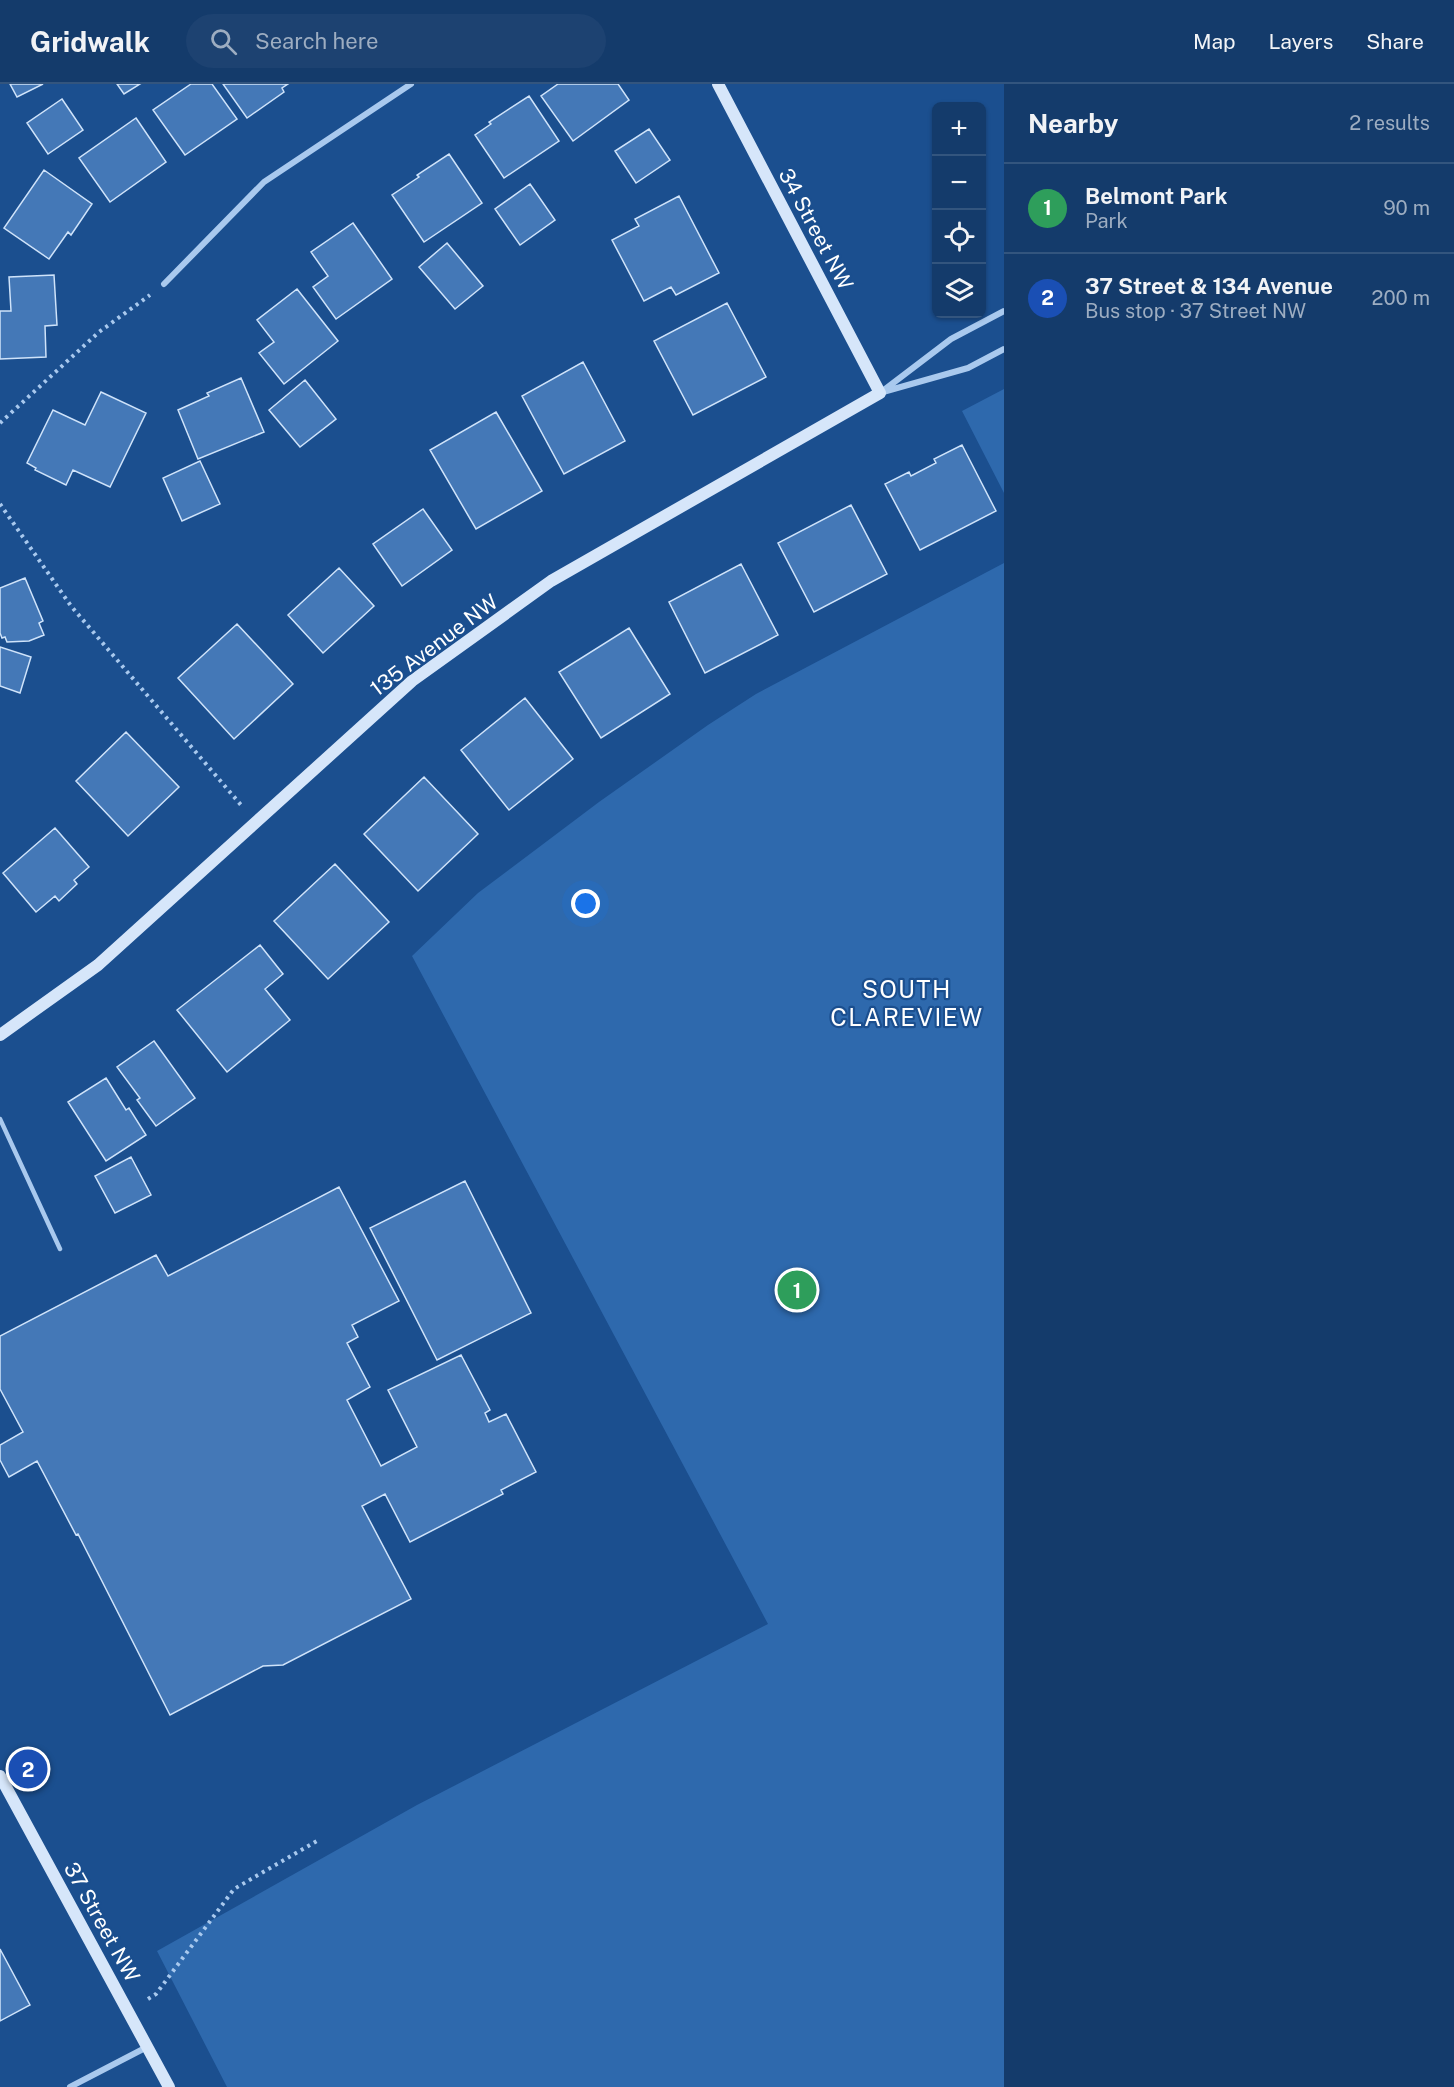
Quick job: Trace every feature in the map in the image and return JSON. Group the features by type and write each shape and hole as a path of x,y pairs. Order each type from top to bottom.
{"street":[{"path":"164,284 264,182 411,84"},
{"name":"34 Street NW","path":"718,84 880,393"},
{"name":"135 Avenue NW","path":"0,1035 98,966 412,681 551,581 880,393 951,339 1004,311"},
{"name":"135 Avenue NW","path":"880,393 968,368 1004,349"},
{"name":"37 Street NW","path":"0,1776 169,2087"},
{"path":"70,2087 147,2047"}],"lane":[{"path":"0,1119 60,1249"}],"path":[{"path":"0,423 99,332 164,284"},
{"path":"0,504 71,606 256,823"},
{"path":"128,2011 156,1994 234,1889 317,1841"}],"shaded area":[{"path":"1004,389 1004,493 962,411"},
{"path":"1004,563 1004,2087 227,2087 157,1951 417,1805 768,1624 412,956 478,893 599,802 708,725 756,694"}],"building":[{"path":"10,84 43,84 17,97"},
{"path":"117,84 140,84 124,94"},
{"path":"191,84 212,84 237,119 185,155 153,110"},
{"path":"223,84 288,84 282,88 284,92 247,118"},
{"path":"558,84 618,84 629,100 573,141 541,96"},
{"path":"529,96 559,141 504,178 475,135 491,124 489,122"},
{"path":"62,99 83,130 48,154 27,123"},
{"path":"136,118 166,162 110,202 79,158"},
{"path":"649,129 670,160 636,183 615,151"},
{"path":"449,154 482,203 424,242 392,195"},
{"path":"44,170 92,204 71,235 68,232 49,259 4,228"},
{"path":"530,184 555,220 520,245 495,209"},
{"path":"679,196 719,273 676,295 671,287 644,301 612,240 639,226 635,219"},
{"path":"353,223 392,279 336,319 313,287 328,276 311,252"},
{"path":"447,243 483,286 455,309 419,267"},
{"path":"54,275 57,325 45,326 46,357 0,359 0,311 11,311 9,277"},
{"path":"297,289 338,341 284,384 259,353 274,342 257,320"},
{"path":"727,303 766,377 693,415 654,341"},
{"path":"583,362 625,441 564,474 522,396"},
{"path":"241,378 264,432 198,459 178,410 209,396 207,393"},
{"path":"305,380 336,419 300,447 269,410"},
{"path":"101,392 146,413 110,487 73,470 66,485 35,470 36,468 27,463 53,410 85,425"},
{"path":"496,412 542,491 476,529 430,450"},
{"path":"962,445 996,511 920,550 885,484 909,472 911,476 936,463 934,459"},
{"path":"200,461 220,504 182,521 163,478"},
{"path":"851,505 887,574 814,612 778,543"},
{"path":"423,509 452,550 402,586 373,544"},
{"path":"741,564 778,635 705,673 669,602"},
{"path":"339,568 374,606 323,653 288,615"},
{"path":"25,578 43,621 39,623 44,635 29,641 7,642 0,633 0,588"},
{"path":"237,624 293,684 234,739 178,678"},
{"path":"629,628 670,694 601,738 559,672"},
{"path":"0,647 31,657 20,693 0,686"},
{"path":"525,698 573,759 509,810 461,750"},
{"path":"126,732 179,787 128,836 76,781"},
{"path":"424,777 478,834 418,891 364,834"},
{"path":"55,828 89,867 74,880 77,884 59,901 55,896 36,912 3,873"},
{"path":"335,864 389,922 328,979 274,921"},
{"path":"260,945 283,974 265,989 290,1020 227,1072 177,1010"},
{"path":"154,1041 195,1098 156,1126 137,1100 140,1098 117,1067"},
{"path":"106,1078 126,1110 129,1108 146,1135 106,1161 68,1102"},
{"path":"131,1157 151,1195 115,1213 95,1176"},
{"path":"465,1181 531,1313 437,1360 370,1228"},
{"path":"339,1187 399,1301 352,1325 358,1337 347,1343 370,1387 347,1400 381,1466 417,1447 388,1390 461,1355 490,1410 485,1413 489,1422 506,1414 536,1472 501,1490 503,1494 410,1542 385,1494 362,1506 411,1599 283,1665 263,1666 170,1715 78,1534 76,1535 37,1461 9,1477 0,1460 0,1445 23,1432 0,1389 0,1336 156,1255 168,1276"},
{"path":"0,1949 30,2005 0,2021"}],"place":[{"name":"Belmont Park","path":"797,1290"},
{"name":"37 Street & 134 Avenue","path":"28,1769"}],"district":[{"name":"SOUTH CLAREVIEW","path":"907,1003"}]}
